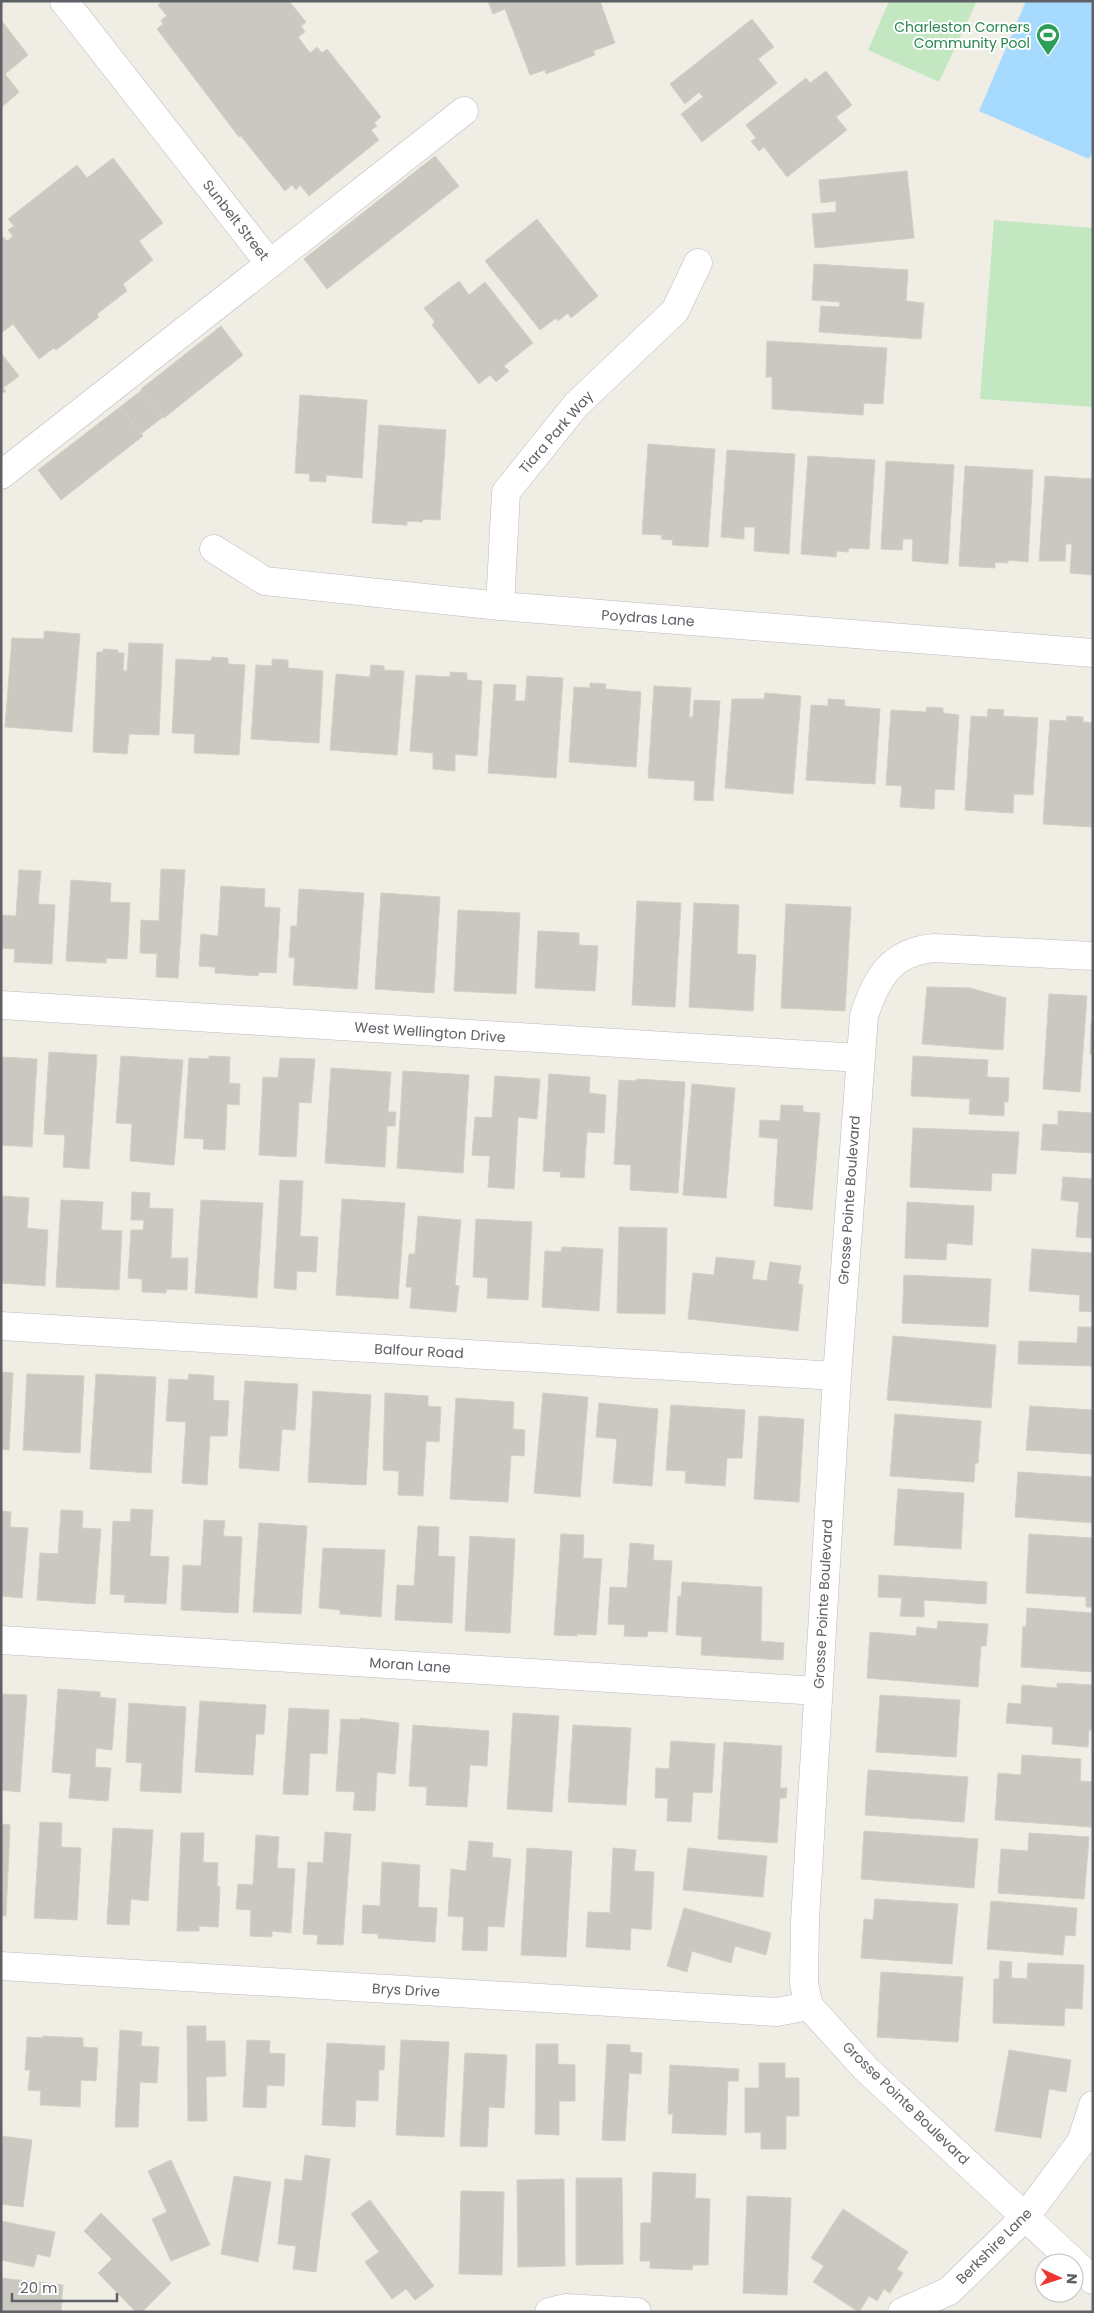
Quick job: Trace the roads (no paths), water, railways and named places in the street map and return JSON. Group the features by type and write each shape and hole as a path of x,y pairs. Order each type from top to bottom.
{"street":[{"name":"Sunbelt Street","path":"1,475 270,264 64,1"},
{"path":"270,264 464,111"},
{"name":"Tiara Park Way","path":"500,606 506,492 576,405 674,311 698,263"},
{"name":"Poydras Lane","path":"214,549 265,581 500,606 1093,652"},
{"name":"Grosse Pointe Boulevard","path":"1093,956 934,948 920,949 895,961 877,983 864,1016 837,1376 804,1921 804,1984 809,2006 866,2069 1093,2280"},
{"name":"West Wellington Drive","path":"1,1005 860,1058"},
{"name":"Balfour Road","path":"1,1326 837,1376"},
{"name":"Moran Lane","path":"1,1640 818,1691"},
{"name":"Brys Drive","path":"1,1966 777,2012 809,2006"},
{"name":"Berkshire Lane","path":"902,2312 949,2291 1025,2217 1082,2142 1093,2105"},
{"path":"549,2312 565,2308 637,2312"}],"water":[{"name":"Charleston Corners Community Pool","path":"1026,1 1093,1 1093,151 1089,159 979,111"}],"place":[{"name":"Charleston Corners Community Pool","path":"1048,56"}]}
